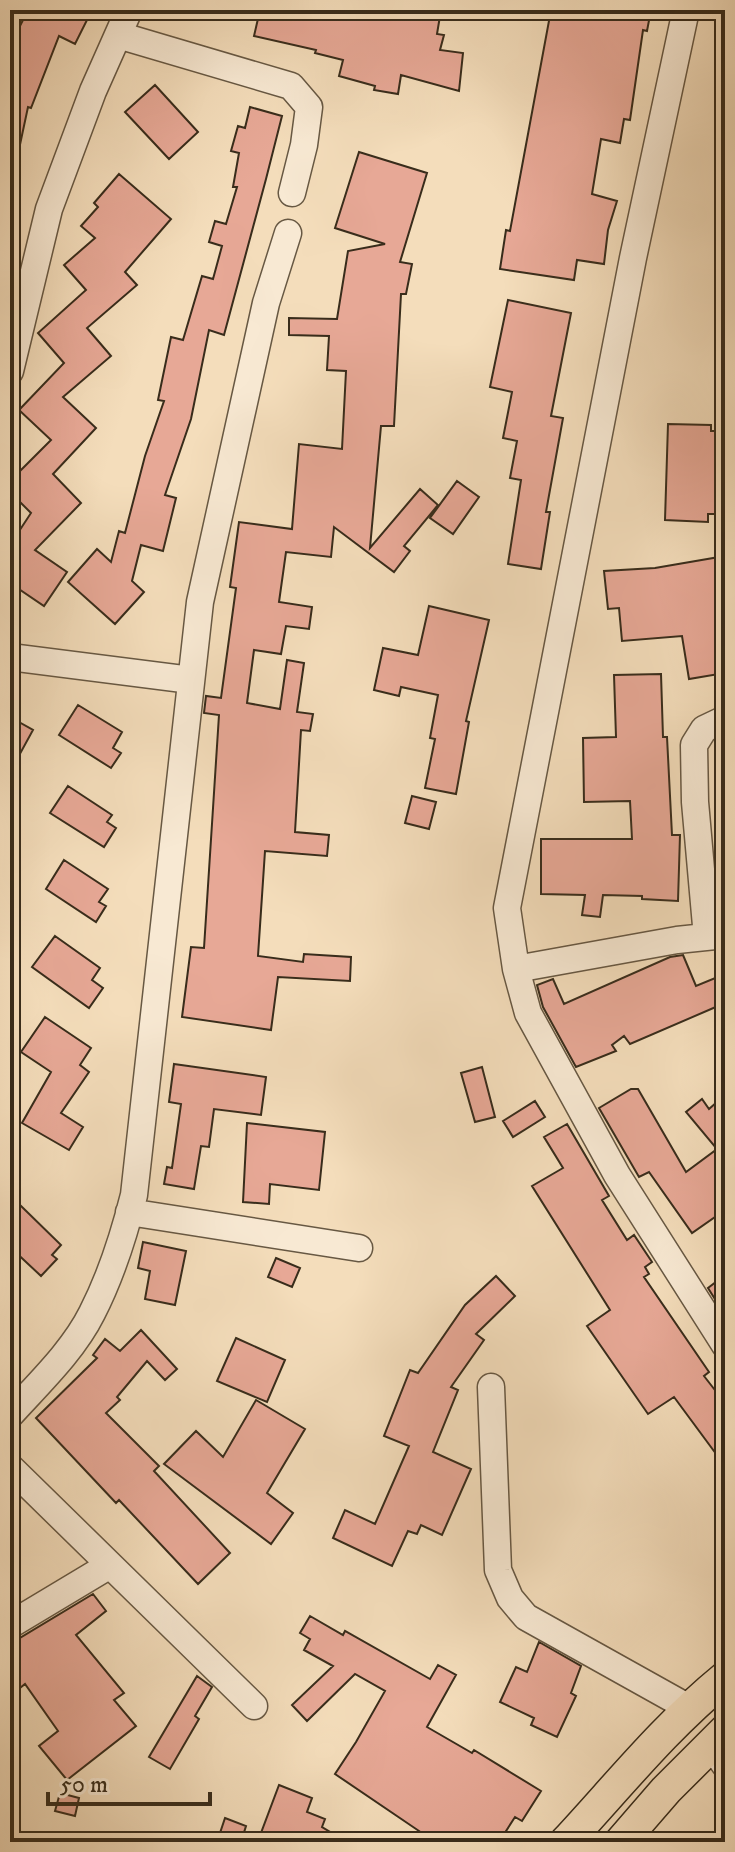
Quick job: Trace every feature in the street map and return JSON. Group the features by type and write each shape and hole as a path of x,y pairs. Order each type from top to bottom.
{"main road":[{"path":"566,1842 647,1750 725,1678"},
{"path":"621,1842 720,1747"}],"street":[{"path":"10,371 49,209 93,91 129,10"},
{"path":"686,10 633,258 507,908 516,969 528,1013 617,1175 725,1345"},
{"path":"118,35 291,86 309,107 304,145 292,193"},
{"path":"10,1415 54,1367 91,1315 112,1266 134,1195 200,602 266,303 288,233"},
{"path":"10,657 191,680"},
{"path":"516,969 716,936 695,802 694,745 704,729 725,719"},
{"path":"129,1212 359,1248"},
{"path":"491,1387 498,1570 510,1598 526,1617 689,1708"},
{"path":"10,1467 254,1706"},
{"path":"10,1625 110,1565"}],"building":[{"path":"28,10 92,10 75,44 59,36 31,108 28,107 18,154 10,154 10,22 20,26"},
{"path":"260,10 441,10 437,34 444,35 440,50 463,53 459,91 401,75 398,94 374,90 375,86 339,76 343,60 315,53 316,50 254,36"},
{"path":"551,10 651,10 647,31 643,30 630,120 624,119 620,143 601,139 592,194 617,201 608,230 604,264 577,260 574,280 500,269 506,230 510,231"},
{"path":"155,85 198,132 169,159 125,112"},
{"path":"250,107 282,116 266,179 224,335 209,330 191,419 165,495 176,498 163,551 141,545 132,581 144,592 115,624 68,582 97,549 111,562 119,531 125,533 145,456 164,401 158,400 171,337 183,340 202,276 213,279 222,246 209,242 215,221 226,224 237,187 233,187 239,153 231,151 238,126 245,128"},
{"path":"359,152 427,173 400,262 412,264 406,294 401,294 394,426 381,426 370,548 420,489 438,505 404,546 410,551 394,572 334,527 331,557 286,552 279,602 312,607 309,629 286,626 281,654 254,650 247,703 280,709 287,660 304,663 297,712 313,714 310,731 301,730 295,832 329,835 327,856 265,851 258,956 303,962 304,954 351,957 350,981 278,977 271,1030 182,1017 191,947 204,948 219,715 204,713 206,696 221,698 236,588 230,587 239,522 292,529 299,444 342,449 346,371 327,370 329,336 289,335 289,318 337,319 348,251 385,244 335,228"},
{"path":"119,174 171,219 125,272 137,285 87,328 111,356 63,397 96,428 53,474 81,503 35,550 67,572 44,606 10,583 10,545 31,513 10,492 10,481 51,440 19,410 64,363 38,333 86,290 64,265 95,238 81,226 98,207 94,203"},
{"path":"508,300 571,313 551,416 563,418 546,512 550,512 541,569 508,564 521,480 510,478 517,441 503,438 512,392 490,387"},
{"path":"668,424 711,425 711,431 725,431 725,514 708,514 708,522 665,520"},
{"path":"457,481 479,497 453,534 430,518"},
{"path":"725,556 725,673 689,679 682,636 622,641 619,608 608,609 604,571 655,568"},
{"path":"429,606 489,620 466,721 469,722 456,794 425,788 435,739 430,738 438,695 401,687 399,696 374,690 383,648 418,655"},
{"path":"661,674 672,835 680,835 678,901 603,895 600,917 582,915 585,895 541,894 541,839 632,839 630,801 584,802 583,738 616,737 614,675"},
{"path":"78,705 122,732 113,748 121,753 111,768 59,735"},
{"path":"10,717 33,730 10,772"},
{"path":"68,786 112,815 107,822 116,828 104,847 50,813"},
{"path":"412,796 436,802 429,829 405,823"},
{"path":"64,860 108,889 99,902 106,906 96,922 46,889"},
{"path":"55,936 100,968 92,980 103,988 89,1008 32,967"},
{"path":"683,955 696,986 725,974 725,1003 630,1044 624,1036 612,1045 616,1051 576,1067 543,1007 537,985 553,979 564,1004 670,957"},
{"path":"45,1017 91,1048 80,1065 89,1072 61,1113 83,1127 69,1150 22,1123 51,1072 21,1052"},
{"path":"174,1064 266,1077 261,1115 214,1109 209,1147 201,1146 194,1189 164,1184 167,1167 172,1168 181,1104 169,1102"},
{"path":"482,1067 495,1117 475,1122 461,1073"},
{"path":"631,1089 638,1089 686,1172 717,1149 686,1112 702,1099 709,1109 725,1095 725,1210 692,1233 649,1172 639,1177 599,1108"},
{"path":"535,1101 545,1117 513,1137 503,1121"},
{"path":"247,1123 325,1132 319,1190 270,1184 269,1204 243,1202"},
{"path":"567,1124 609,1196 602,1200 627,1240 634,1235 652,1262 645,1267 649,1274 644,1277 709,1372 704,1376 725,1403 725,1466 674,1397 648,1414 587,1326 610,1310 532,1186 563,1168 544,1137"},
{"path":"20,1205 61,1245 52,1255 57,1259 41,1276 10,1247 10,1216"},
{"path":"143,1242 186,1251 175,1305 145,1299 150,1271 138,1268"},
{"path":"276,1258 300,1268 292,1287 268,1277"},
{"path":"725,1275 725,1315 708,1288"},
{"path":"496,1276 515,1296 476,1334 484,1340 451,1387 458,1390 433,1452 471,1469 442,1535 421,1525 417,1534 408,1531 392,1566 333,1538 345,1510 375,1524 409,1446 384,1436 410,1370 418,1373 465,1305"},
{"path":"141,1330 177,1369 165,1380 147,1361 117,1397 120,1400 106,1413 159,1466 154,1471 230,1553 198,1584 36,1418 97,1358 93,1355 105,1339 120,1351"},
{"path":"236,1338 285,1360 267,1402 217,1381"},
{"path":"256,1400 305,1429 267,1493 293,1513 271,1544 164,1464 196,1431 223,1457"},
{"path":"93,1594 106,1611 76,1635 124,1693 114,1700 136,1726 67,1780 39,1746 58,1731 25,1684 10,1696 10,1641"},
{"path":"310,1616 343,1635 345,1631 430,1679 438,1665 456,1675 427,1727 472,1753 474,1750 541,1791 522,1821 515,1817 499,1842 418,1842 422,1833 335,1774 385,1691 355,1674 307,1721 292,1705 333,1666 304,1650 310,1639 300,1633"},
{"path":"539,1642 581,1666 571,1693 576,1696 557,1737 531,1725 534,1718 500,1702 516,1667 527,1672"},
{"path":"197,1676 212,1687 195,1716 199,1719 170,1769 149,1757"},
{"path":"279,1785 312,1798 307,1812 325,1819 322,1827 347,1842 285,1842 261,1833"},
{"path":"60,1793 79,1798 75,1816 55,1811"},
{"path":"225,1818 246,1826 241,1842 217,1842"}]}
